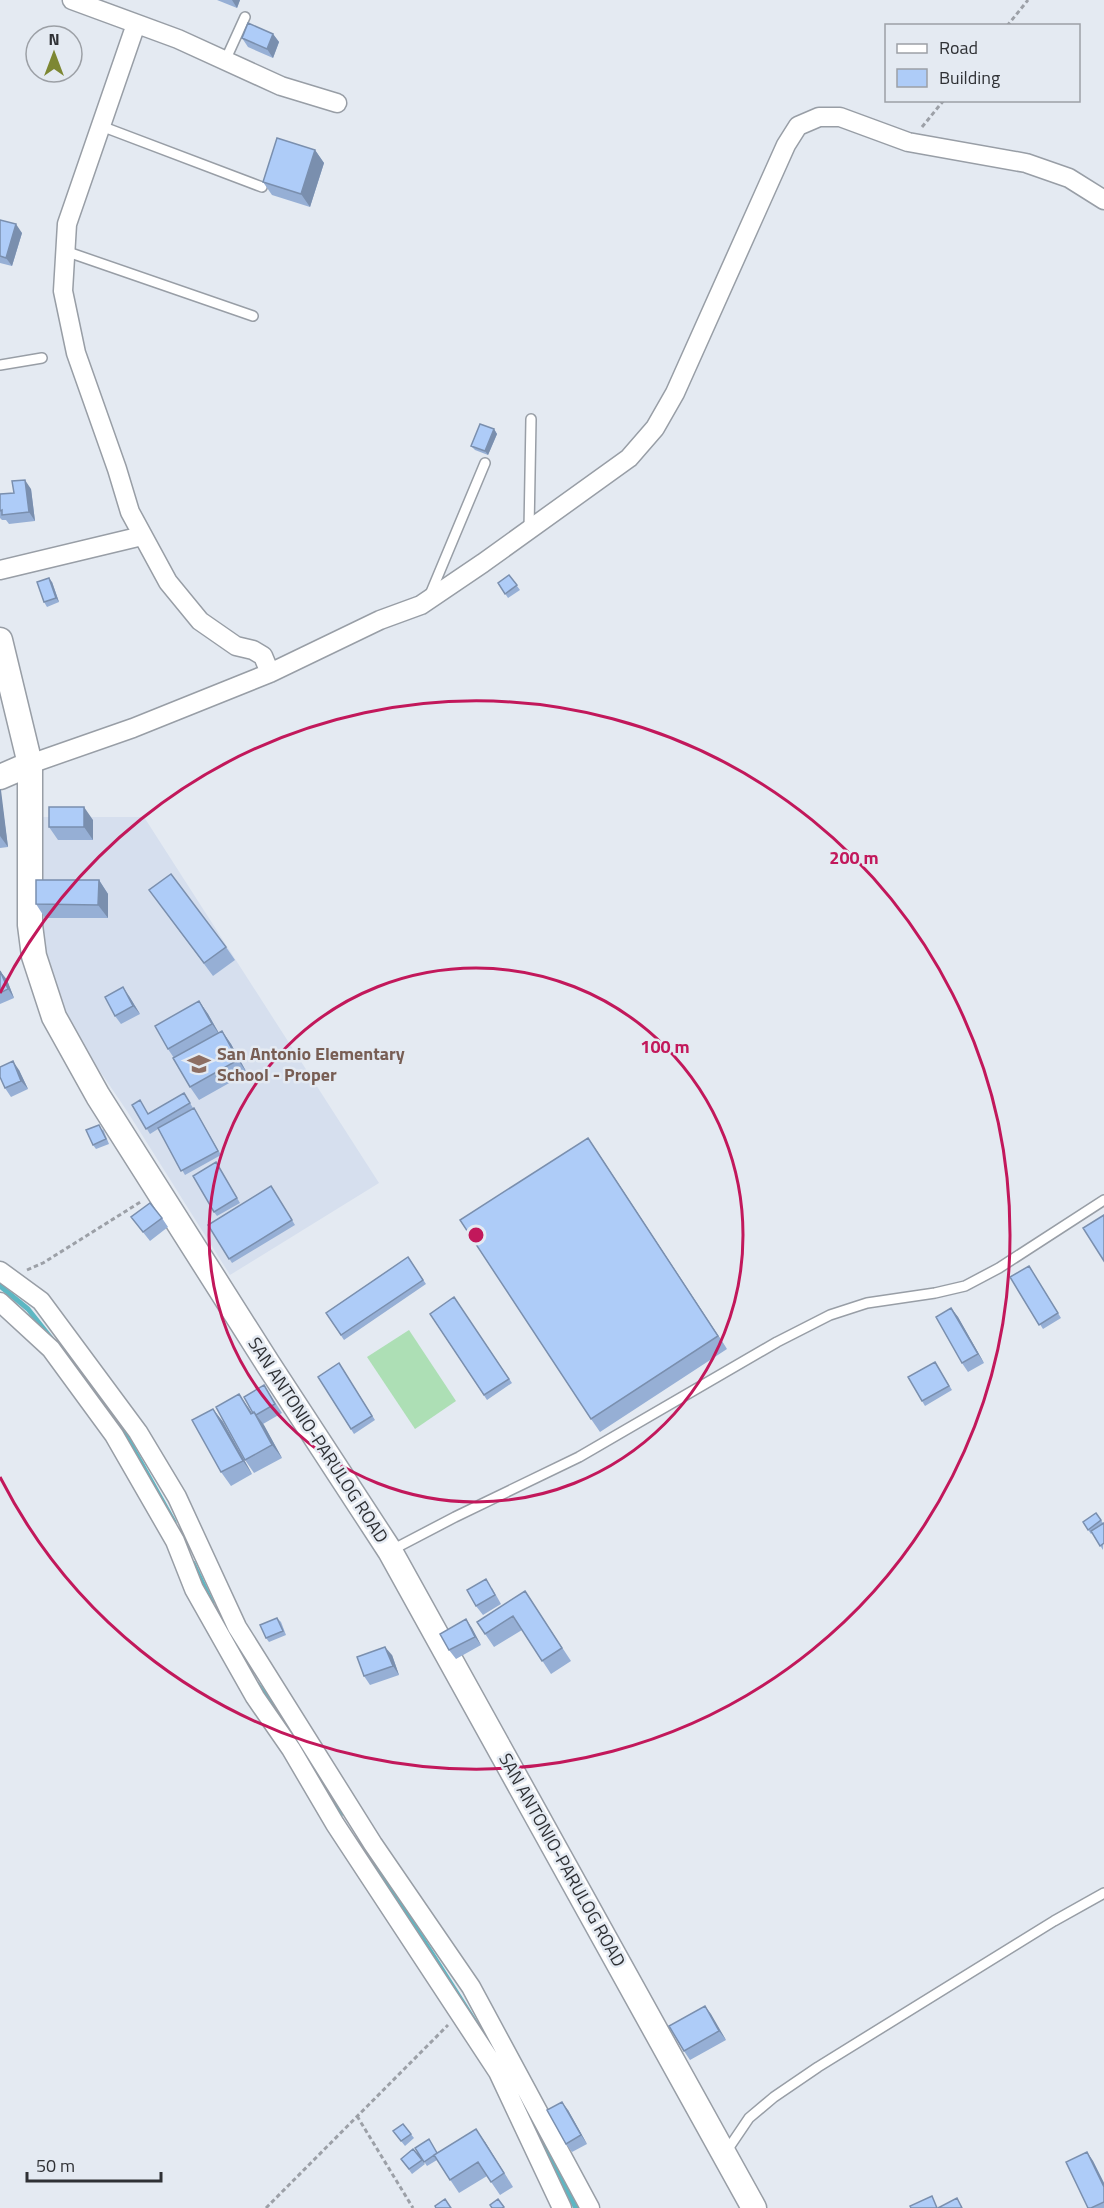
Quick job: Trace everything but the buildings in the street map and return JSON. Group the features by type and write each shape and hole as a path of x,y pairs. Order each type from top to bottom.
{"street":[{"path":"72,0 109,6 136,24 208,51 280,86 336,103"},
{"path":"136,24 67,224 63,291 76,353 130,512 142,536 168,582 200,621 236,646 253,650 263,656 270,673"},
{"path":"0,777 30,764 133,728 270,673 380,620 421,605 529,531 629,458 655,428 675,393 786,145 798,126 819,117 840,117 908,142 1026,163 1069,178 1104,200"},
{"path":"0,570 142,536"},
{"name":"SAN ANTONIO-PARULOG ROAD","path":"0,640 30,764 30,925 34,957 54,1017 98,1096 390,1551 754,2208"},
{"path":"4,1274 41,1301 138,1432 177,1497 237,1627 373,1844 471,1987 590,2208"},
{"path":"0,1302 51,1348 114,1435 175,1541 194,1589 255,1697 291,1749 335,1824 498,2072 562,2208"}],"lane":[{"path":"225,61 246,17"},
{"path":"100,126 262,187"},
{"path":"66,251 253,316"},
{"path":"0,365 42,358"},
{"path":"529,531 531,418"},
{"path":"428,599 485,463"},
{"path":"390,1551 579,1457 777,1342 830,1316 867,1303 965,1286 999,1268 1104,1200"},
{"path":"724,2154 749,2118 774,2097 818,2067 1054,1921 1104,1893"}],"path":[{"path":"1009,24 1028,0"},
{"path":"908,142 942,102"},
{"path":"4,1274 42,1263 158,1191"},
{"path":"266,2208 460,2013"},
{"path":"357,2116 413,2208"}],"shaded area":[{"name":"San Antonio Elementary School - Proper","path":"43,817 144,817 379,1183 230,1275 127,1111 63,1017 45,970 40,929"}],"green space":[{"path":"409,1330 456,1401 415,1429 367,1357"}],"waterway":[{"path":"0,1286 28,1309 51,1338"},
{"path":"85,1380 120,1425 174,1522"},
{"path":"193,1563 212,1603"},
{"path":"257,1684 282,1717"},
{"path":"297,1741 343,1813"},
{"path":"369,1854 484,2036"},
{"path":"541,2142 576,2208"}],"place":[{"name":"San Antonio Elementary School - Proper","path":"199,1064"}]}
